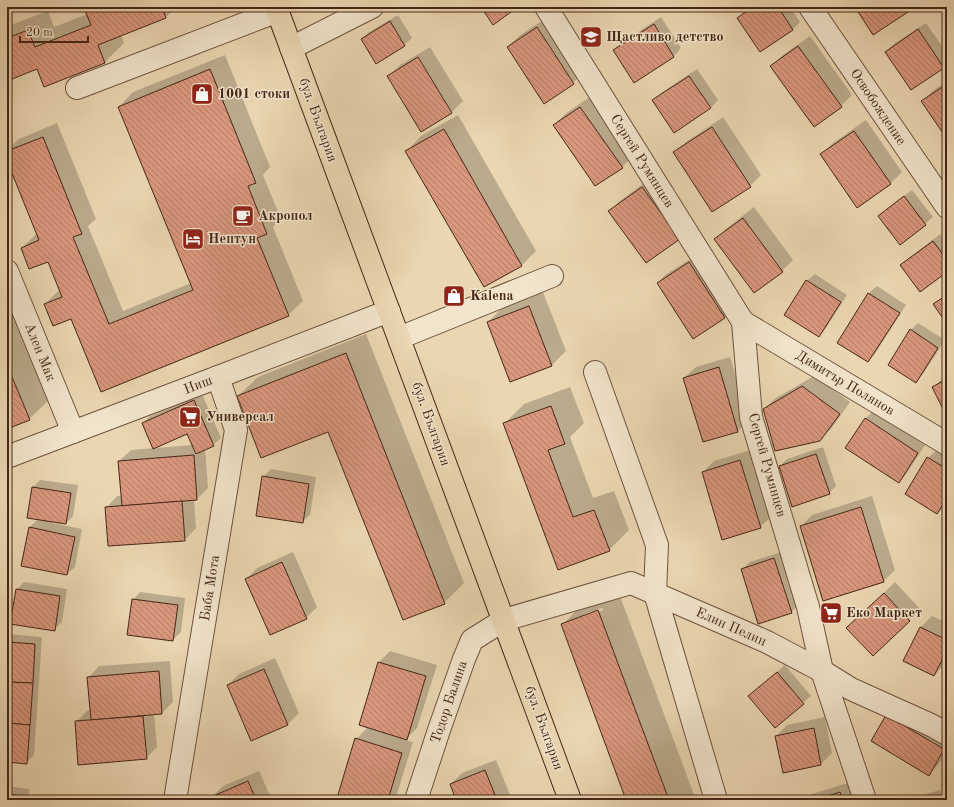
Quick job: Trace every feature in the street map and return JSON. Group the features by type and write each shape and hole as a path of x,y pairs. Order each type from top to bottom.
{"main road":[{"name":"бул. България","path":"271,9 291,48 570,800"}],"street":[{"path":"291,48 372,7"},
{"name":"Сергей Румянцев","path":"546,7 743,322 751,416 808,607 822,671 865,800"},
{"name":"Освобождение","path":"810,7 947,207"},
{"path":"78,88 271,9"},
{"name":"Ален Мак","path":"7,271 73,432"},
{"path":"399,338 552,276"},
{"name":"Ниш","path":"7,457 389,311"},
{"name":"Димитър Полянов","path":"743,322 947,444"},
{"path":"595,372 656,545 655,593 716,800"},
{"name":"Баба Мота","path":"175,800 236,430 218,377"},
{"name":"Елин Пелин","path":"504,620 631,583 767,642 822,671 851,689 931,725 947,734"},
{"name":"Тодор Балина","path":"416,800 439,730 472,640 504,620"}],"building":[{"path":"162,7 166,18 98,45 105,63 44,87 37,69 7,81 7,38 28,30 35,47 91,25 84,8"},
{"path":"481,7 518,7 493,25"},
{"path":"753,7 778,7 793,30 760,52 737,18"},
{"path":"855,7 905,7 908,12 873,35"},
{"path":"390,21 405,46 376,64 361,39"},
{"path":"654,24 674,57 634,83 613,50"},
{"path":"537,27 574,84 544,104 507,47"},
{"path":"918,29 944,68 911,90 885,52"},
{"path":"798,46 842,107 814,127 770,66"},
{"path":"418,57 452,113 421,132 387,76"},
{"path":"210,69 256,183 248,186 267,234 257,238 289,316 101,392 71,319 53,326 44,304 62,297 48,262 29,269 21,248 39,240 7,161 7,151 43,137 82,234 73,237 109,324 193,290 118,107"},
{"path":"689,76 711,108 674,133 652,100"},
{"path":"947,84 947,139 921,101"},
{"path":"580,107 623,168 595,186 553,125"},
{"path":"712,127 751,187 712,212 673,152"},
{"path":"444,129 522,266 484,287 405,151"},
{"path":"854,131 891,184 857,208 820,154"},
{"path":"642,187 680,239 646,263 608,211"},
{"path":"904,196 926,225 900,245 878,216"},
{"path":"743,218 783,272 754,293 714,239"},
{"path":"933,241 947,260 947,272 920,292 900,265"},
{"path":"689,262 725,318 693,339 657,283"},
{"path":"806,280 841,302 819,337 784,315"},
{"path":"868,293 900,313 868,362 837,343"},
{"path":"947,295 947,324 933,304"},
{"path":"529,306 552,366 510,382 487,322"},
{"path":"910,329 938,348 916,383 888,365"},
{"path":"346,353 445,604 403,620 328,432 261,458 237,396"},
{"path":"7,365 30,420 7,429"},
{"path":"719,367 738,432 703,442 683,378"},
{"path":"947,379 947,408 943,409 932,387"},
{"path":"802,386 840,414 820,441 775,451 763,409"},
{"path":"194,400 214,446 196,454 187,434 153,449 142,423"},
{"path":"551,406 565,444 548,450 573,517 594,510 610,551 558,570 503,423"},
{"path":"865,418 918,453 899,483 845,448"},
{"path":"816,454 830,494 792,507 779,466"},
{"path":"194,455 197,500 122,506 118,461"},
{"path":"927,457 947,469 947,498 937,514 905,494"},
{"path":"740,460 761,528 722,540 702,472"},
{"path":"262,476 309,484 303,523 256,516"},
{"path":"32,487 71,493 66,524 27,518"},
{"path":"182,501 185,541 108,546 105,507"},
{"path":"861,507 884,582 823,601 800,526"},
{"path":"29,527 75,537 67,575 21,566"},
{"path":"774,558 792,613 758,624 741,569"},
{"path":"282,562 307,619 270,635 245,579"},
{"path":"16,589 60,596 55,631 10,624"},
{"path":"884,593 910,621 873,656 846,628"},
{"path":"132,599 178,605 173,641 127,635"},
{"path":"598,610 669,800 626,800 561,624"},
{"path":"920,627 947,640 947,650 934,676 903,661"},
{"path":"7,642 35,644 33,683 7,682"},
{"path":"378,662 426,676 407,740 359,725"},
{"path":"264,669 288,725 251,741 227,685"},
{"path":"159,671 162,714 91,720 87,677"},
{"path":"777,672 804,704 775,728 748,696"},
{"path":"7,682 33,683 30,725 7,723"},
{"path":"886,715 944,749 929,776 871,741"},
{"path":"143,716 147,759 78,765 75,721"},
{"path":"7,723 30,725 27,764 7,762"},
{"path":"814,728 821,765 783,773 775,736"},
{"path":"355,738 402,753 388,800 344,800 337,798"},
{"path":"485,770 497,800 456,800 450,784"},
{"path":"248,781 256,800 212,800 211,797"},
{"path":"840,792 843,800 815,800"},
{"path":"7,794 22,796 22,800 7,800"}],"place":[{"name":"Щастливо детство","path":"591,37"},
{"name":"1001 стоки","path":"202,94"},
{"name":"Акропол","path":"243,216"},
{"name":"Нептун","path":"193,239"},
{"name":"Kalena","path":"454,296"},
{"name":"Универсал","path":"190,417"},
{"name":"Еко Маркет","path":"831,613"}]}
